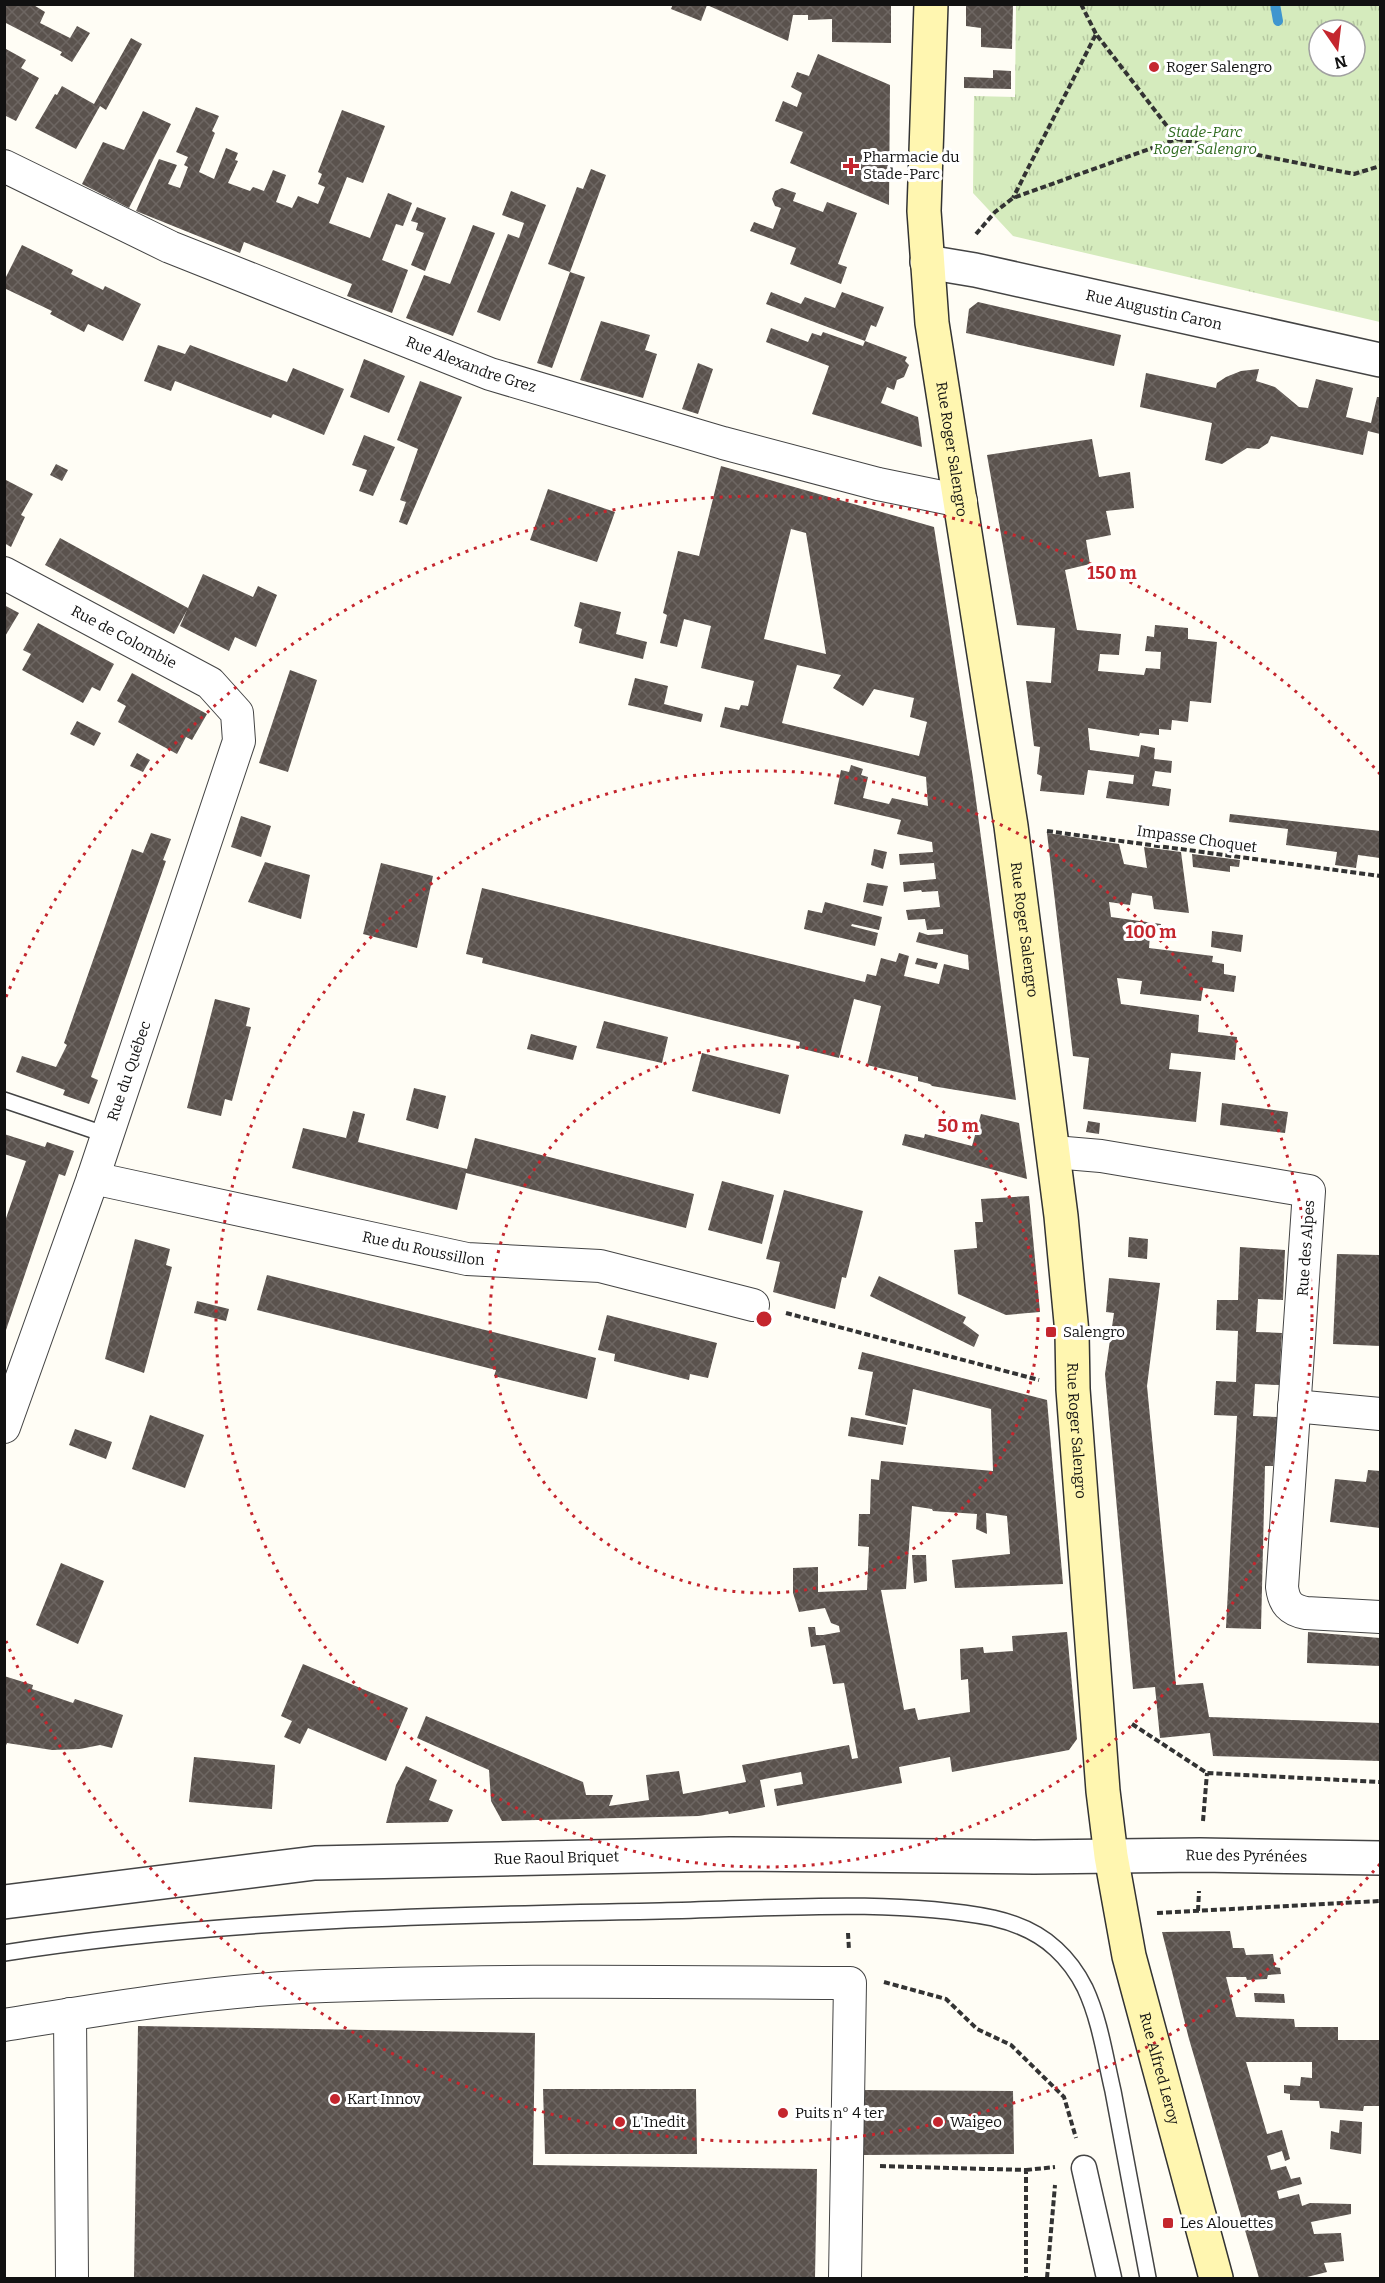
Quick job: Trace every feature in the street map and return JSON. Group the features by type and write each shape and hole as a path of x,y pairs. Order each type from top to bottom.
{"main road":[{"name":"Rue Roger Salengro","path":"931,4 924,211 932,323 1011,826 1054,1152 1072,1333 1073,1389 1103,1791 1111,1856"},
{"name":"Rue Alfred Leroy","path":"1111,1856 1129,1956 1216,2278"}],"street":[{"name":"Rue Alexandre Grez","path":"4,166 170,247 490,374 745,449 878,484 961,501"},
{"name":"Rue Augustin Caron","path":"927,262 975,270 1380,360"},
{"name":"Rue de Colombie","path":"4,573 210,683 237,713"},
{"name":"Rue du Québec","path":"5,1426 93,1178 239,741 237,713"},
{"name":"Rue des Alpes","path":"1054,1152 1101,1156 1309,1191 1294,1406"},
{"name":"Rue du Roussillon","path":"93,1178 467,1259 600,1266 753,1305"},
{"path":"1380,1414 1294,1406 1282,1587 1283,1597 1288,1606 1295,1611 1380,1617"},
{"name":"Rue Raoul Briquet","path":"4,1902 315,1863 730,1854 1111,1856"},
{"name":"Rue des Pyrénées","path":"1111,1856 1380,1858"},
{"path":"4,2025 151,2002 300,1987 570,1982 850,1983 845,2278"},
{"path":"70,2014 72,2278"},
{"path":"1084,2168 1109,2278"}],"lane":[{"path":"4,1100 107,1135"},
{"path":"4,1953 150,1935 327,1921 555,1913 847,1907 912,1910 996,1919 1021,1926 1053,1946 1064,1957 1085,1988 1101,2034 1148,2278"}],"path":[{"path":"1081,4 1096,34 1177,139"},
{"path":"1013,198 1096,34"},
{"path":"975,270 973,238 995,212 1013,198 1177,139 1354,174 1380,166"},
{"name":"Impasse Choquet","path":"1011,826 1380,876"},
{"path":"753,1305 1073,1389"},
{"path":"1097,1700 1207,1773 1380,1782"},
{"path":"1120,1915 1380,1901"},
{"path":"847,2165 1026,2170 1056,2167 1084,2168 1064,2097 1011,2045 977,2029 946,1999 888,1982 850,1983"},
{"path":"1047,2278 1056,2167"},
{"path":"1026,2170 1026,2278"}],"green space":[{"name":"Stade-Parc Roger Salengro","path":"1016,5 1380,5 1380,322 1013,236 973,193 974,96 1015,97"}],"building":[{"path":"6,4 32,4 45,12 40,23 70,38 77,26 90,33 72,62 60,55 62,52 4,22"},
{"path":"673,4 891,5 891,43 832,42 832,19 808,20 808,15 793,15 788,41 707,5 701,21 671,9"},
{"path":"966,4 1013,4 1012,49 981,47 981,28 966,26"},
{"path":"131,38 142,44 106,110 100,106 76,149 35,128 62,86 94,104"},
{"path":"6,49 26,60 21,68 39,78 16,121 4,115"},
{"path":"818,54 890,85 889,205 790,163 803,132 775,121 783,101 797,107 802,93 791,87 797,72 809,76"},
{"path":"993,70 1011,71 1011,89 964,88 964,77 993,78"},
{"path":"196,107 219,116 212,131 215,133 199,172 214,179 226,148 238,153 235,160 238,161 228,183 250,191 253,187 264,191 273,170 286,175 276,202 292,208 298,196 318,204 325,187 318,184 322,174 318,172 342,110 385,126 363,183 347,177 329,223 370,238 388,193 412,203 403,226 396,224 382,260 408,270 392,313 347,296 352,284 244,242 240,253 136,211 159,159 177,165 168,184 180,188 188,167 184,165 188,157 176,152"},
{"path":"143,111 171,124 129,208 82,184 103,142 124,150"},
{"path":"591,169 606,175 570,272 548,264 577,187 583,189"},
{"path":"782,188 796,193 793,201 823,212 827,202 857,213 838,264 847,267 841,284 790,264 796,248 750,231 754,222 773,229 781,208 775,206 772,199 775,191"},
{"path":"511,191 546,205 500,321 477,312 508,234 519,238 524,223 502,215"},
{"path":"417,207 446,218 425,271 411,265 424,233 416,230 418,223 411,221"},
{"path":"473,225 495,233 453,336 406,318 424,275 450,284"},
{"path":"22,245 73,270 71,274 103,290 105,286 141,304 123,341 88,324 84,332 50,314 52,311 4,288 4,281"},
{"path":"570,272 585,277 552,368 537,363"},
{"path":"771,292 801,304 805,297 835,308 842,292 884,307 876,327 871,325 865,341 766,304"},
{"path":"978,302 1121,335 1114,366 966,333 969,309"},
{"path":"601,321 650,335 645,350 657,354 643,398 580,380"},
{"path":"771,328 808,342 812,333 821,336 823,332 863,346 865,341 907,357 905,361 909,365 904,377 897,380 894,390 887,387 881,403 918,417 922,447 812,414 829,366 766,342"},
{"path":"158,345 185,354 190,345 287,382 293,368 344,389 324,435 273,414 271,418 175,381 171,391 144,381"},
{"path":"364,359 405,376 389,413 350,397"},
{"path":"698,363 713,369 698,414 682,409"},
{"path":"1259,369 1256,381 1275,387 1299,407 1308,408 1316,379 1353,388 1346,417 1371,423 1377,397 1380,397 1380,434 1368,431 1363,455 1271,436 1268,443 1259,449 1247,448 1222,464 1205,460 1212,423 1140,407 1146,373 1216,388 1217,383 1226,377 1241,371"},
{"path":"420,381 462,397 407,525 399,522 406,502 400,500 418,449 397,440"},
{"path":"364,435 395,447 373,496 359,491 367,470 352,465"},
{"path":"1092,439 1099,477 1130,472 1134,508 1106,511 1111,535 1086,540 1090,564 1065,570 1077,630 1121,634 1119,655 1100,654 1098,671 1144,675 1146,668 1160,669 1161,652 1145,651 1147,636 1154,637 1155,625 1188,628 1188,639 1217,642 1211,703 1190,701 1188,722 1172,720 1171,730 1159,729 1159,735 1140,733 1139,736 1088,728 1090,750 1139,757 1141,745 1155,748 1154,759 1172,761 1171,773 1155,771 1152,786 1171,789 1169,806 1106,798 1109,781 1133,784 1134,775 1088,770 1084,795 1040,791 1042,776 1037,774 1040,747 1034,746 1026,681 1051,683 1055,628 1017,625 987,455"},
{"path":"56,464 68,470 62,481 50,475"},
{"path":"721,466 934,527 973,778 1016,1100 932,1086 918,1081 918,1077 867,1065 881,1006 854,999 839,1058 799,1048 800,1042 482,963 483,958 466,954 482,888 865,982 867,974 876,976 881,958 896,962 899,953 909,956 904,976 939,984 944,964 969,970 968,955 916,942 919,932 928,935 943,934 943,929 927,930 925,919 908,920 906,910 940,907 938,891 904,892 903,882 936,879 934,863 900,865 899,854 933,852 932,842 897,834 901,820 834,804 841,770 849,772 851,765 863,769 861,775 868,777 863,798 889,804 892,798 928,806 926,777 720,727 725,707 739,710 741,705 748,706 754,681 701,668 711,626 684,619 677,647 660,643 667,615 663,613 678,551 699,556","holes":["791,529 806,533 826,654 764,639","797,665 841,675 833,688 863,706 874,689 914,698 910,717 927,722 919,756 782,723"]},
{"path":"4,479 33,494 21,515 25,517 11,547 4,543"},
{"path":"548,489 615,512 597,562 530,540"},
{"path":"60,538 188,608 203,574 253,597 258,586 277,595 256,647 235,637 229,651 180,626 187,610 174,634 45,565"},
{"path":"580,602 621,612 616,634 647,642 643,659 579,643 582,629 574,626"},
{"path":"4,605 19,613 4,638"},
{"path":"38,623 114,664 100,691 92,687 83,703 22,670 31,654 23,650"},
{"path":"290,670 317,680 288,772 259,763"},
{"path":"132,673 207,714 192,740 186,737 177,754 118,722 126,706 117,701"},
{"path":"635,678 668,686 664,704 703,714 701,722 628,705"},
{"path":"77,721 101,733 94,746 70,734"},
{"path":"137,753 150,760 143,772 130,766"},
{"path":"1230,814 1380,831 1380,858 1358,855 1356,868 1335,865 1337,852 1286,845 1288,829 1229,822"},
{"path":"241,816 271,826 261,857 231,847"},
{"path":"151,833 171,839 163,860 166,861 91,1077 98,1080 89,1104 63,1095 65,1090 16,1072 22,1056 56,1067 67,1045 64,1043 132,849 143,853"},
{"path":"1047,833 1119,844 1124,864 1147,868 1144,847 1181,852 1189,913 1154,909 1152,896 1132,893 1130,905 1109,902 1111,917 1161,924 1159,936 1150,935 1149,948 1213,956 1212,962 1224,964 1224,974 1236,976 1234,992 1203,988 1201,1001 1140,994 1142,981 1117,978 1121,1004 1199,1015 1198,1032 1237,1037 1235,1060 1171,1053 1169,1069 1201,1072 1196,1122 1083,1109 1089,1058 1073,1056"},
{"path":"874,849 887,852 883,869 871,865"},
{"path":"1192,854 1240,860 1239,867 1230,866 1230,872 1193,867"},
{"path":"265,862 310,875 301,919 248,902"},
{"path":"381,863 433,876 417,948 363,934"},
{"path":"867,883 888,886 883,906 863,902"},
{"path":"825,902 882,917 879,930 852,924 851,926 878,933 875,946 804,929 808,910 822,913"},
{"path":"1212,931 1243,935 1241,952 1211,947"},
{"path":"917,958 938,963 936,969 915,964"},
{"path":"215,999 250,1008 246,1026 251,1027 232,1101 225,1099 221,1116 187,1108"},
{"path":"604,1021 668,1037 662,1063 596,1048"},
{"path":"531,1034 577,1046 573,1060 527,1049"},
{"path":"702,1053 789,1075 780,1114 692,1091"},
{"path":"414,1088 446,1096 438,1129 406,1120"},
{"path":"1222,1103 1288,1112 1285,1133 1220,1125"},
{"path":"353,1111 365,1114 358,1142 467,1169 475,1138 694,1194 686,1228 466,1173 457,1210 292,1168 303,1128 346,1138"},
{"path":"981,1114 1019,1123 1027,1179 902,1145 905,1134 924,1138 925,1134 972,1146"},
{"path":"1088,1121 1100,1123 1099,1134 1086,1132"},
{"path":"4,1134 45,1147 47,1142 74,1151 65,1176 59,1174 5,1333 4,1224 26,1161 4,1154"},
{"path":"722,1181 774,1195 762,1244 708,1230"},
{"path":"784,1190 863,1211 846,1278 842,1277 835,1309 773,1292 780,1262 766,1259"},
{"path":"1029,1196 1040,1312 1006,1315 958,1294 954,1250 977,1248 975,1222 983,1222 981,1199"},
{"path":"1129,1237 1148,1239 1147,1259 1128,1257"},
{"path":"135,1239 170,1249 166,1265 172,1267 144,1373 105,1359"},
{"path":"1240,1247 1285,1250 1283,1300 1258,1299 1256,1332 1282,1333 1279,1385 1255,1384 1253,1416 1278,1417 1273,1466 1265,1466 1261,1629 1226,1628 1237,1416 1214,1415 1216,1381 1236,1382 1238,1331 1216,1330 1217,1300 1238,1300"},
{"path":"1337,1254 1380,1255 1380,1346 1333,1344"},
{"path":"267,1275 596,1358 587,1399 494,1376 496,1370 257,1310"},
{"path":"879,1276 966,1317 963,1323 979,1335 974,1347 870,1296"},
{"path":"1109,1278 1160,1283 1147,1386 1176,1685 1203,1683 1209,1717 1380,1723 1380,1761 1213,1756 1210,1733 1160,1738 1155,1687 1133,1689 1105,1374 1114,1313 1106,1312"},
{"path":"197,1301 229,1309 226,1321 194,1313"},
{"path":"607,1315 717,1343 708,1378 690,1374 689,1380 614,1361 615,1354 598,1350"},
{"path":"862,1352 1047,1400 1063,1584 955,1588 952,1560 1010,1554 1007,1516 986,1513 987,1534 976,1529 977,1514 933,1511 912,1506 906,1589 881,1590 904,1710 915,1708 918,1720 970,1712 968,1679 961,1680 960,1649 983,1647 984,1653 1013,1651 1012,1636 1067,1632 1077,1739 1069,1750 952,1772 950,1757 899,1767 902,1783 777,1806 774,1789 803,1784 801,1772 760,1780 765,1807 729,1814 728,1811 699,1816 502,1821 491,1801 489,1770 417,1738 426,1716 583,1782 586,1795 613,1795 609,1806 649,1800 646,1775 679,1771 683,1794 746,1782 742,1765 849,1745 852,1759 858,1758 844,1683 833,1684 825,1645 811,1647 808,1627 815,1627 816,1635 823,1635 840,1632 839,1626 831,1623 825,1608 799,1612 793,1593 793,1568 818,1567 818,1592 867,1590 869,1547 858,1546 859,1514 870,1514 871,1479 879,1480 881,1461 993,1471 991,1409 913,1389 907,1425 865,1415 873,1372 858,1369"},
{"path":"150,1415 204,1435 185,1488 132,1469"},
{"path":"851,1417 906,1427 903,1445 848,1436"},
{"path":"75,1429 112,1442 106,1459 69,1445"},
{"path":"1368,1470 1380,1471 1380,1528 1330,1522 1335,1479 1366,1482"},
{"path":"912,1555 926,1555 927,1581 914,1583"},
{"path":"61,1563 104,1581 78,1644 36,1625"},
{"path":"1308,1632 1380,1638 1380,1666 1307,1663"},
{"path":"303,1664 408,1708 386,1761 308,1728 300,1744 284,1737 292,1721 281,1716"},
{"path":"4,1676 33,1685 32,1689 73,1703 75,1699 123,1715 112,1748 100,1745 80,1749 52,1750 7,1743 4,1750"},
{"path":"194,1757 275,1765 272,1809 189,1802"},
{"path":"406,1766 437,1780 429,1800 453,1810 448,1822 386,1823 396,1785"},
{"path":"1230,1931 1233,1948 1244,1948 1246,1955 1273,1954 1275,1967 1280,1968 1281,1974 1268,1975 1267,1979 1247,1980 1246,1977 1226,1977 1236,2017 1294,2019 1295,2027 1338,2027 1338,2040 1380,2040 1380,2106 1364,2106 1363,2111 1320,2108 1319,2101 1290,2100 1290,2094 1284,2093 1284,2085 1300,2086 1301,2077 1312,2078 1312,2062 1246,2062 1267,2134 1282,2130 1290,2159 1285,2161 1282,2151 1267,2156 1271,2170 1286,2166 1291,2179 1300,2177 1302,2184 1277,2191 1279,2199 1299,2194 1302,2206 1310,2203 1351,2204 1351,2214 1311,2222 1314,2234 1341,2233 1344,2261 1324,2263 1327,2272 1303,2278 1259,2278 1189,2039 1162,1932"},
{"path":"1254,1993 1284,1994 1285,2003 1255,2002"},
{"name":"Kart Innov","path":"138,2026 535,2033 533,2165 817,2169 815,2278 134,2278"},
{"name":"L'Inedit","path":"543,2089 696,2089 697,2154 545,2154"},
{"name":"Waigeo","path":"862,2090 1013,2091 1014,2154 863,2155"},
{"path":"1340,2120 1362,2122 1361,2154 1330,2149 1331,2131 1339,2133"}],"waterway":[{"path":"1275,4 1278,21"}],"place":[{"name":"Roger Salengro","path":"1154,67"},
{"name":"Pharmacie du Stade-Parc","path":"851,166"},
{"name":"Salengro","path":"1051,1332"},
{"name":"Kart Innov","path":"335,2099"},
{"name":"Puits n° 4 ter","path":"783,2113"},
{"name":"L'Inedit","path":"620,2122"},
{"name":"Waigeo","path":"938,2122"},
{"name":"Les Alouettes","path":"1168,2223"}]}
